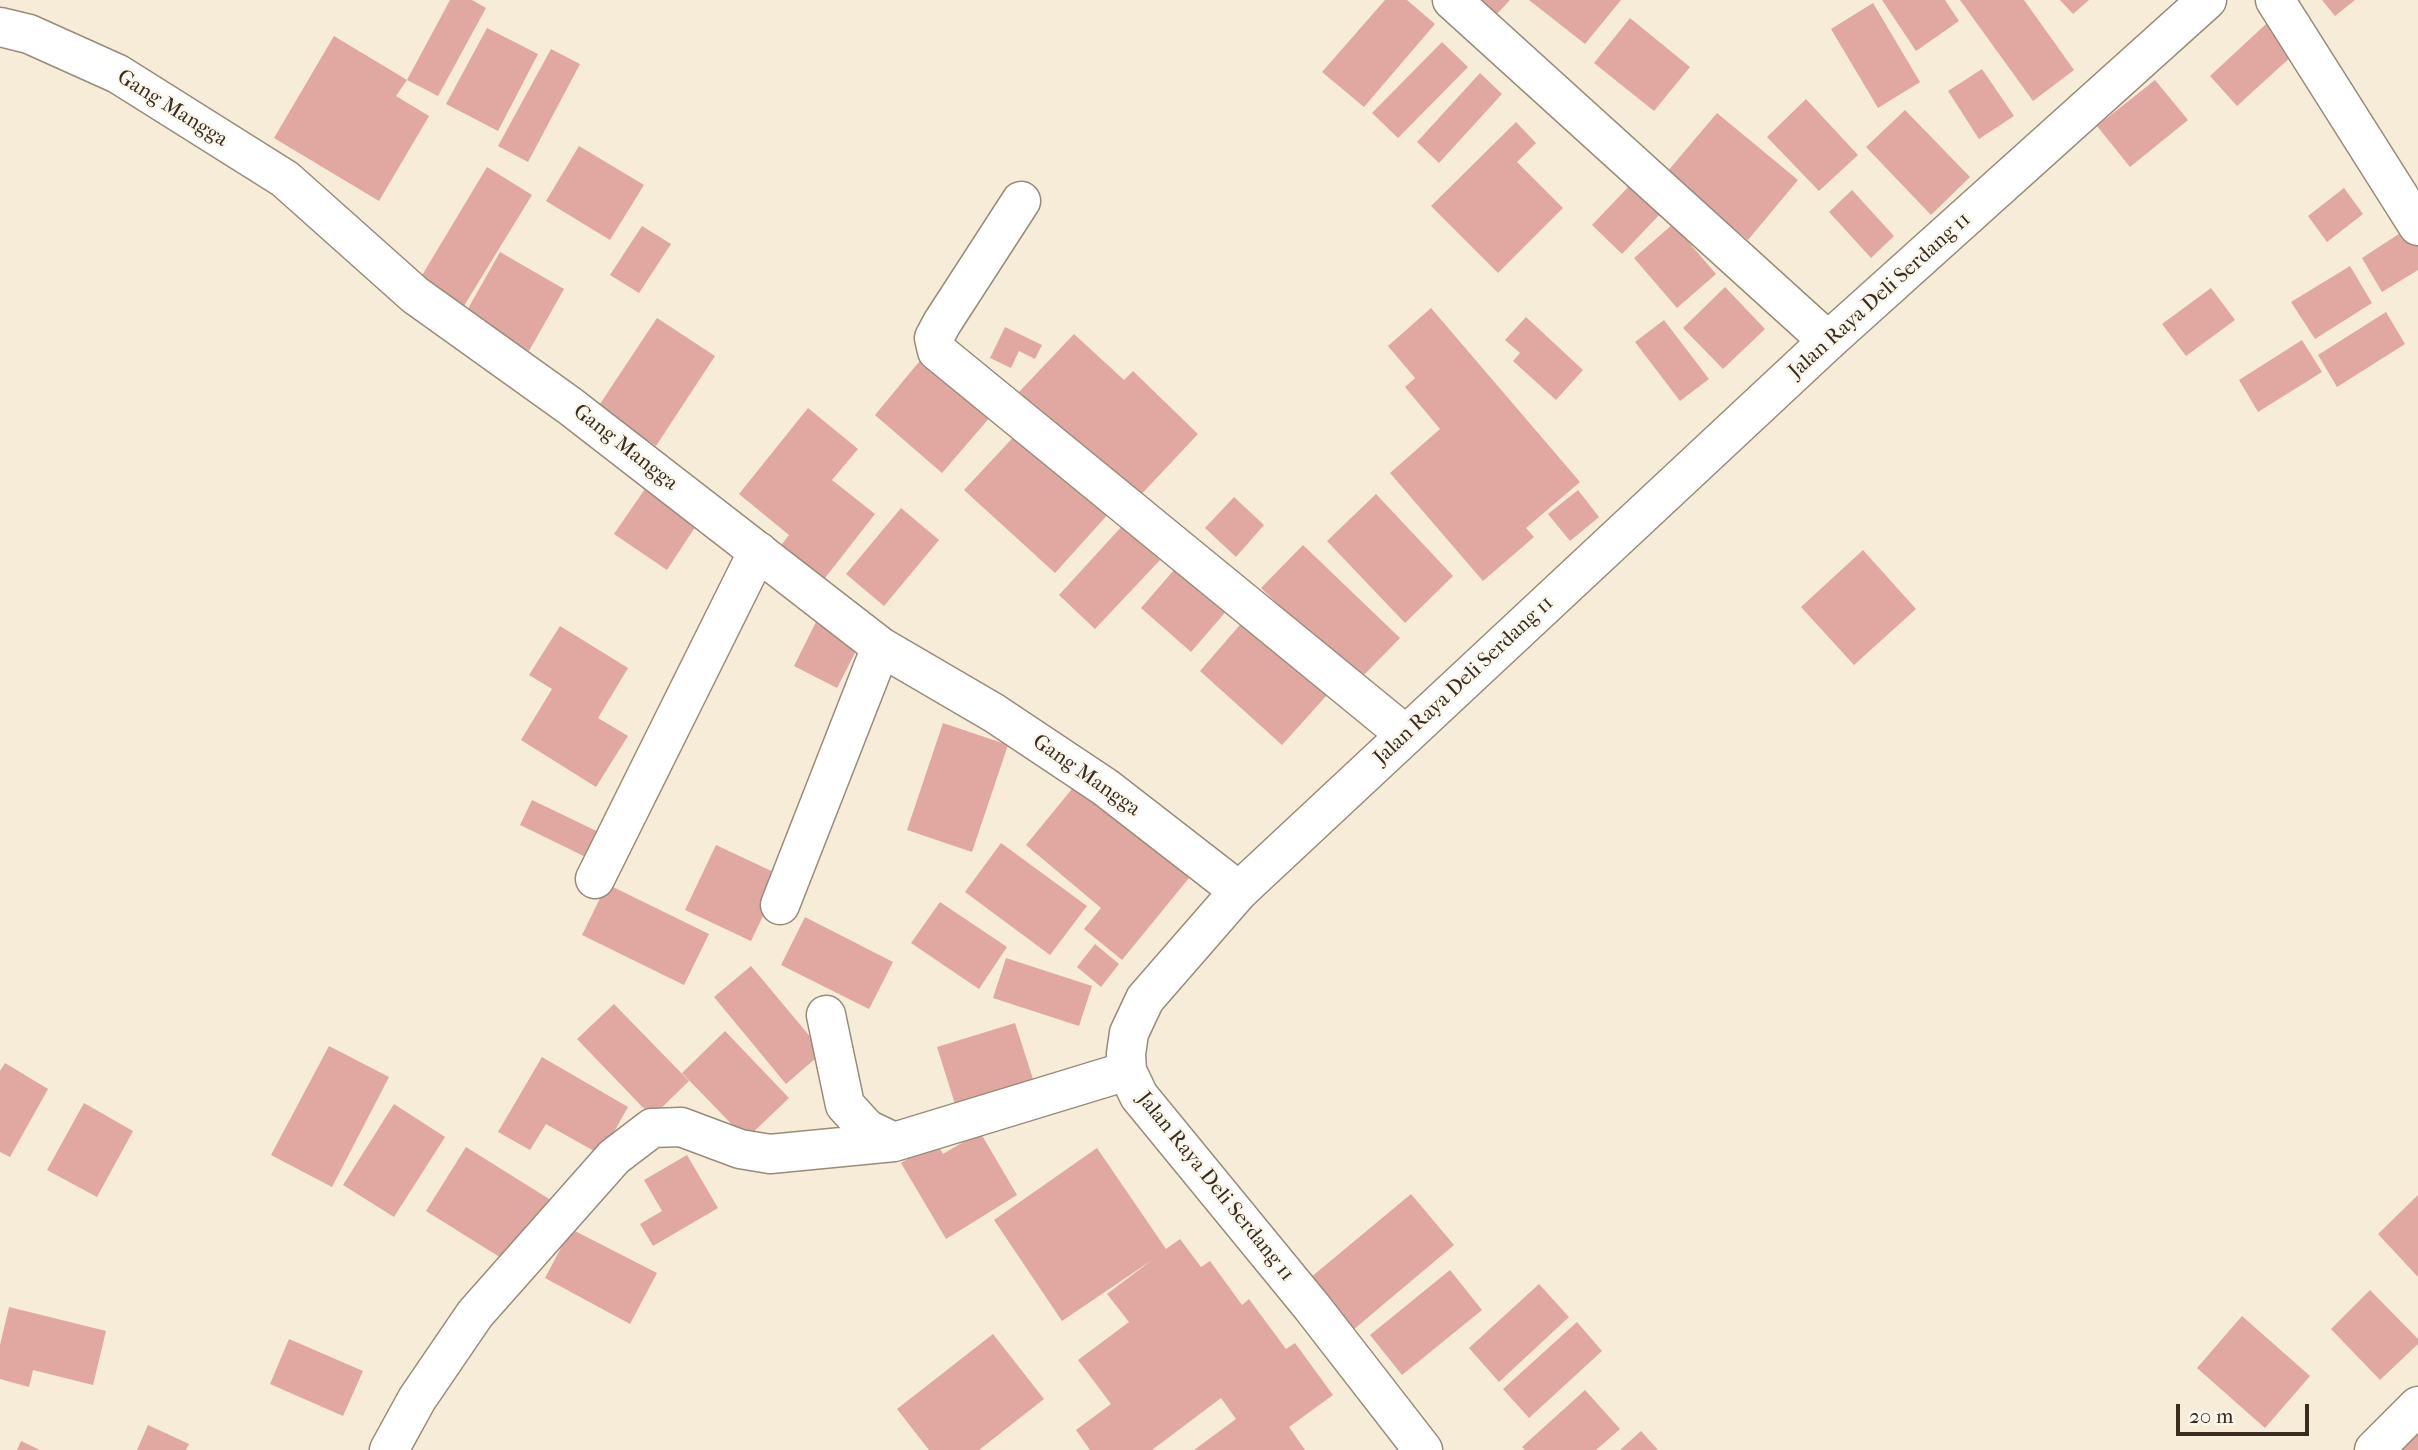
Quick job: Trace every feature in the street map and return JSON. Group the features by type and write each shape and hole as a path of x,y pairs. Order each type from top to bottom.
{"street":[{"path":"1452,0 1829,341"},
{"name":"Jalan Raya Deli Serdang 11","path":"1423,1450 1312,1307 1139,1096 1128,1071 1129,1033 1145,999 1239,891 1829,341 2207,0"},
{"path":"2275,0 2418,226"},
{"name":"Gang Mangga","path":"0,27 29,34 118,74 285,179 415,295 570,406 881,647 994,713 1105,787 1239,891"},
{"path":"1021,201 934,338 937,351 1406,735"},
{"path":"596,879 758,551"},
{"path":"780,905 881,647"},
{"path":"826,1015 845,1105 867,1129 894,1142"},
{"path":"389,1450 417,1399 475,1314 614,1157 652,1128 681,1127 740,1149 769,1154 894,1142 1128,1071"},
{"path":"2374,1450 2418,1406"}],"building":[{"path":"450,0 472,0 486,8 438,96 407,80"},
{"path":"1385,0 1407,0 1435,24 1364,107 1322,72"},
{"path":"1478,0 1510,0 1495,16"},
{"path":"1529,0 1621,0 1585,44"},
{"path":"1882,0 1945,0 1959,21 1916,51"},
{"path":"1960,0 2024,0 2074,70 2033,101"},
{"path":"2060,0 2089,0 2073,14"},
{"path":"2322,0 2355,0 2335,16"},
{"path":"1873,3 1920,82 1878,108 1831,29"},
{"path":"1630,18 1690,67 1654,111 1594,63"},
{"path":"2266,24 2293,55 2237,106 2210,76"},
{"path":"487,28 538,54 498,131 446,104"},
{"path":"334,36 407,80 396,96 429,116 379,201 274,138"},
{"path":"1442,42 1468,67 1398,138 1372,113"},
{"path":"551,49 580,64 528,162 498,146"},
{"path":"1982,69 2014,116 1979,139 1948,91"},
{"path":"1480,73 1502,94 1439,163 1417,142"},
{"path":"2155,80 2188,120 2130,167 2097,126"},
{"path":"1806,99 1858,155 1819,191 1767,137"},
{"path":"1905,110 1970,177 1931,215 1866,147"},
{"path":"1717,113 1798,180 1748,240 1667,172"},
{"path":"1516,122 1536,143 1517,162 1563,208 1498,273 1431,206"},
{"path":"579,146 644,185 610,240 546,201"},
{"path":"487,167 532,195 462,309 418,282"},
{"path":"1633,182 1663,211 1622,254 1592,225"},
{"path":"2344,188 2363,214 2327,242 2308,216"},
{"path":"1852,190 1894,236 1871,258 1829,212"},
{"path":"1673,224 1716,274 1677,308 1634,258"},
{"path":"642,226 671,244 639,293 610,275"},
{"path":"2408,228 2418,245 2418,270 2382,292 2362,258"},
{"path":"500,252 564,289 529,351 465,314"},
{"path":"2350,266 2372,303 2315,339 2291,302"},
{"path":"1725,287 1765,329 1723,369 1683,328"},
{"path":"2211,288 2235,320 2186,356 2162,324"},
{"path":"1431,308 1580,482 1526,528 1534,537 1483,581 1390,473 1440,429 1405,387 1415,378 1388,346"},
{"path":"2386,312 2405,344 2337,387 2318,355"},
{"path":"1526,317 1583,370 1556,400 1513,361 1520,353 1505,340"},
{"path":"657,318 715,356 656,446 598,407"},
{"path":"1664,320 1709,379 1680,401 1635,342"},
{"path":"1005,327 1042,345 1035,359 1019,351 1011,368 990,358"},
{"path":"1074,334 1124,380 1133,371 1198,434 1135,501 1019,392"},
{"path":"2302,340 2322,372 2258,412 2239,380"},
{"path":"923,357 991,416 942,473 875,415"},
{"path":"808,408 858,449 832,480 875,514 818,587 775,553 789,535 739,494"},
{"path":"1021,429 1110,512 1055,573 964,490"},
{"path":"647,486 699,521 667,570 614,534"},
{"path":"1578,490 1599,517 1570,541 1548,514"},
{"path":"1376,494 1453,576 1405,623 1327,541"},
{"path":"1234,497 1264,525 1236,557 1205,528"},
{"path":"901,508 939,540 884,606 846,574"},
{"path":"1123,525 1160,560 1095,629 1059,595"},
{"path":"1303,545 1400,638 1358,681 1261,588"},
{"path":"1863,550 1916,609 1854,665 1801,607"},
{"path":"1180,563 1229,608 1191,652 1141,608"},
{"path":"1245,619 1328,694 1282,745 1200,671"},
{"path":"817,620 860,643 837,688 794,666"},
{"path":"560,626 628,668 598,718 628,736 596,787 521,740 552,689 529,675"},
{"path":"943,723 1008,745 972,852 907,830"},
{"path":"1076,784 1189,878 1122,960 1084,929 1101,908 1026,845"},
{"path":"532,800 611,838 598,863 520,825"},
{"path":"1001,843 1087,906 1050,955 965,892"},
{"path":"716,845 782,876 751,941 685,910"},
{"path":"607,884 709,934 684,985 582,935"},
{"path":"940,902 1007,947 979,989 911,943"},
{"path":"805,917 893,962 869,1009 781,965"},
{"path":"1095,944 1119,964 1101,987 1077,967"},
{"path":"1006,958 1092,986 1079,1026 993,998"},
{"path":"751,966 823,1052 786,1084 714,997"},
{"path":"614,1004 689,1081 652,1117 577,1039"},
{"path":"1015,1023 1033,1079 955,1104 937,1047"},
{"path":"725,1031 789,1098 746,1139 682,1073"},
{"path":"329,1046 389,1077 332,1187 271,1155"},
{"path":"542,1057 628,1107 601,1155 546,1124 530,1150 498,1132"},
{"path":"5,1063 48,1089 10,1157 0,1152 0,1071"},
{"path":"84,1103 133,1131 97,1197 47,1170"},
{"path":"394,1104 445,1137 394,1217 343,1185"},
{"path":"980,1132 1017,1195 946,1239 901,1163 936,1142 943,1154"},
{"path":"466,1147 554,1202 514,1266 426,1211"},
{"path":"1097,1148 1166,1249 1180,1239 1201,1267 1210,1261 1242,1305 1249,1299 1286,1349 1295,1343 1333,1395 1289,1427 1305,1450 1194,1450 1236,1419 1221,1398 1152,1450 1090,1450 1076,1430 1111,1404 1078,1360 1129,1322 1107,1294 1152,1260 1062,1321 994,1220"},
{"path":"687,1155 718,1208 653,1246 640,1224 662,1211 644,1180"},
{"path":"1411,1194 1454,1245 1353,1330 1310,1278"},
{"path":"2418,1195 2418,1277 2378,1234"},
{"path":"571,1229 657,1273 630,1324 545,1278"},
{"path":"1450,1270 1482,1310 1402,1375 1370,1335"},
{"path":"1539,1284 1569,1317 1499,1382 1469,1348"},
{"path":"2370,1290 2418,1339 2418,1344 2380,1380 2331,1329"},
{"path":"9,1307 106,1331 93,1385 33,1370 29,1387 0,1379 0,1345"},
{"path":"2242,1316 2310,1376 2265,1428 2197,1368"},
{"path":"1577,1322 1602,1351 1529,1418 1503,1389"},
{"path":"993,1334 1044,1399 979,1450 929,1450 897,1409"},
{"path":"289,1339 363,1371 343,1416 270,1384"},
{"path":"1585,1390 1620,1429 1596,1450 1525,1450 1522,1447"},
{"path":"148,1425 189,1444 186,1450 137,1450"},
{"path":"2418,1425 2418,1450 2392,1450"},
{"path":"1641,1431 1658,1450 1620,1450"},
{"path":"21,1441 40,1450 17,1450"}]}
